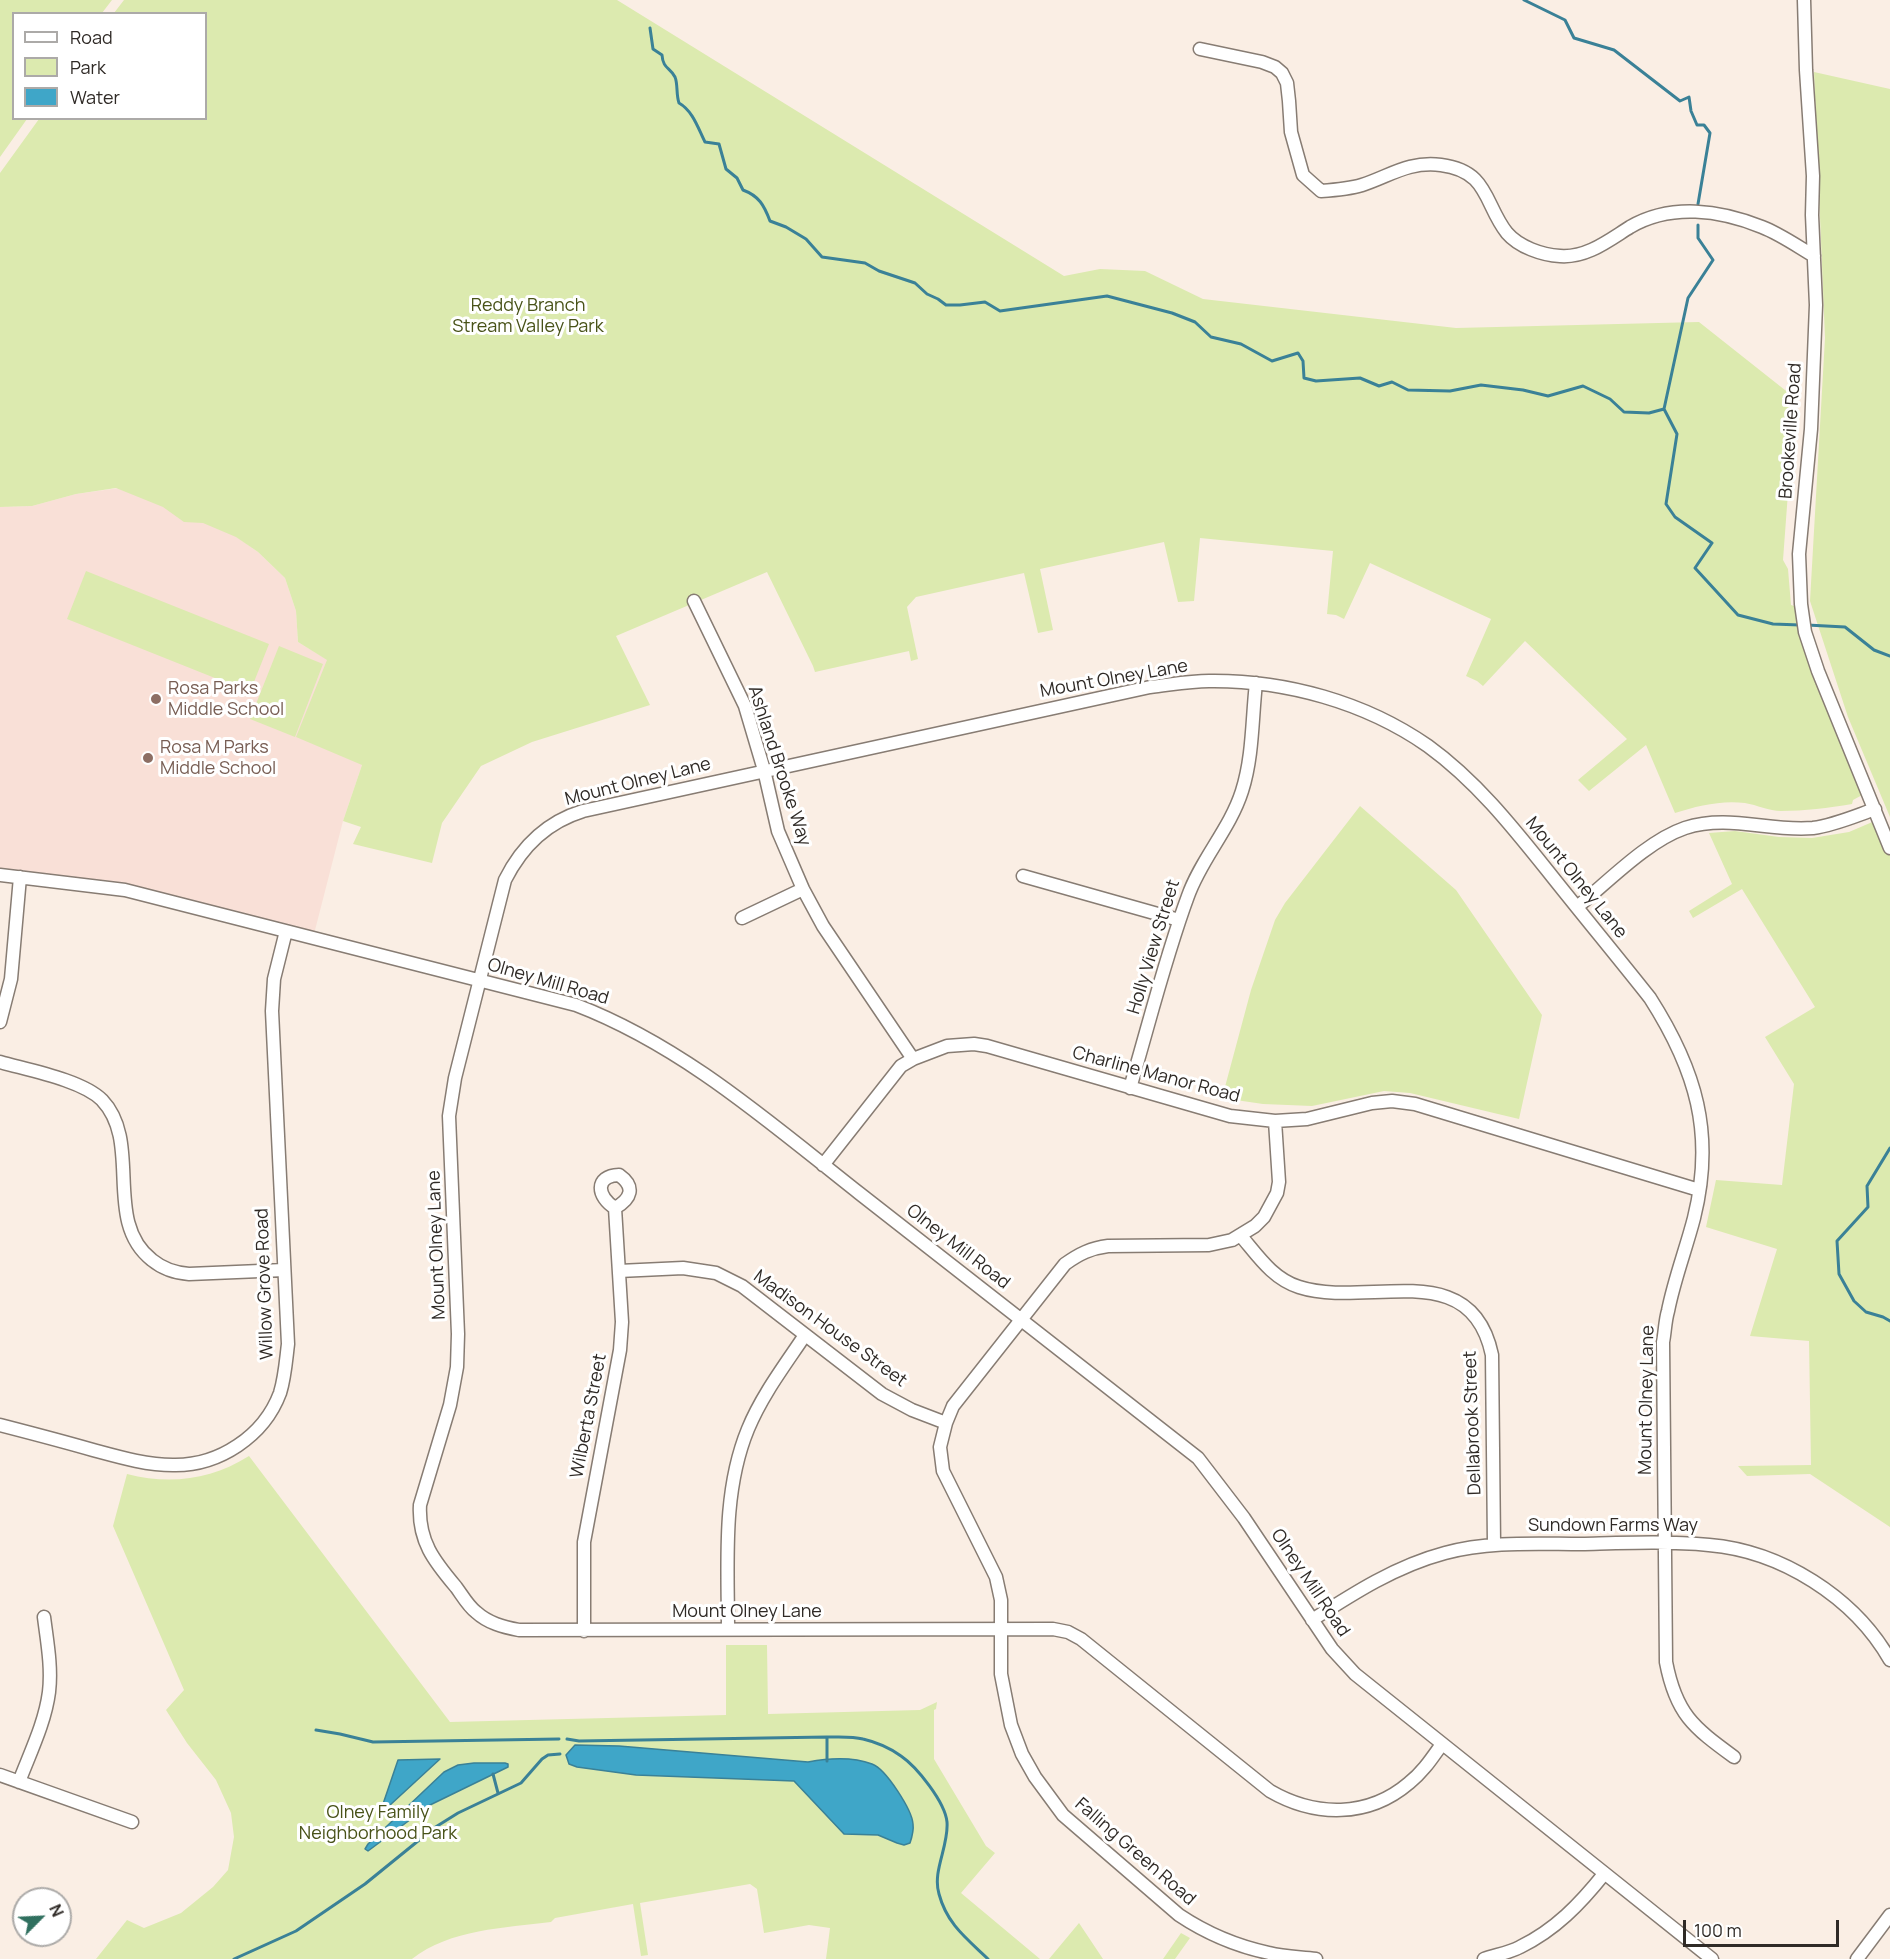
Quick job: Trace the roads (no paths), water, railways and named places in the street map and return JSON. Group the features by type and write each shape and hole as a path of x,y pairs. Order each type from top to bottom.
{"street":[{"name":"Brookeville Road","path":"1804,0 1813,176 1816,305 1811,429 1798,573 1805,632 1831,704 1890,848"},
{"path":"1200,49 1262,62 1275,67 1282,73 1287,83 1291,132 1303,175 1321,191 1362,185 1398,170 1439,165 1455,168 1479,183 1507,232 1514,240 1532,250 1561,257 1588,252 1648,217 1691,211 1738,218 1764,227 1814,256"},
{"name":"Ashland Brooke Way","path":"694,601 745,706 764,770 778,831 803,889 823,926 913,1059"},
{"name":"Mount Olney Lane","path":"1442,1744 1409,1784 1385,1798 1359,1808 1332,1811 1309,1808 1286,1800 1270,1791 1081,1639 1068,1632 1053,1629 519,1630 499,1626 476,1612 433,1559 425,1543 419,1517 420,1505 450,1405 457,1367 458,1334 449,1116 455,1077 505,880 514,862 534,838 559,820 576,813 1150,687 1207,681 1256,683 1297,689 1341,702 1388,723 1427,746 1460,772 1497,808 1650,998 1683,1056 1694,1087 1701,1123 1703,1158 1700,1190 1668,1310 1663,1342 1666,1662 1671,1688 1680,1708 1705,1736 1734,1757"},
{"name":"Holly View Street","path":"1130,1088 1179,920 1195,877 1242,791 1256,683"},
{"path":"1577,907 1648,848 1685,828 1728,821 1785,828 1813,828 1840,822 1875,809"},
{"name":"Olney Mill Road","path":"0,875 125,890 576,1005 607,1017 674,1053 823,1165 1198,1458 1244,1518 1332,1649 1355,1674 1712,1959"},
{"path":"1023,876 1179,920"},
{"path":"0,1022 11,979 20,877"},
{"path":"742,918 803,889"},
{"name":"Willow Grove Road","path":"0,1425 130,1460 176,1466 206,1461 229,1451 248,1438 262,1424 273,1407 282,1384 288,1344 272,1011 274,979 286,931"},
{"name":"Charline Manor Road","path":"823,1165 901,1066 947,1046 974,1044 1230,1116 1275,1121 1307,1119 1372,1103 1392,1101 1415,1104 1700,1190"},
{"path":"0,1062 78,1084 100,1098 112,1112 118,1127 128,1225 136,1244 143,1253 161,1267 178,1274 284,1270"},
{"name":"Falling Green Road","path":"1275,1121 1279,1182 1277,1193 1264,1217 1255,1226 1232,1240 1209,1245 1108,1246 1079,1254 1065,1264 953,1406 940,1447 943,1471 996,1577 1001,1600 1001,1674 1011,1725 1022,1754 1035,1777 1063,1815 1179,1915 1197,1927 1219,1938 1269,1953 1316,1959"},
{"name":"Wilberta Street","path":"584,1631 584,1542 620,1350 622,1322 615,1208"},
{"name":"Dellabrook Street","path":"1241,1236 1268,1268 1283,1280 1300,1287 1329,1292 1427,1291 1452,1298 1477,1317 1489,1339 1492,1354 1494,1544"},
{"name":"Madison House Street","path":"620,1271 683,1268 716,1274 742,1286 882,1394 912,1410 946,1423"},
{"path":"728,1629 729,1515 738,1460 748,1430 762,1400 805,1335"},
{"name":"Sundown Farms Way","path":"1312,1620 1363,1587 1404,1566 1446,1552 1494,1544 1711,1545 1768,1558 1809,1578 1840,1600 1869,1629 1890,1660"},
{"path":"20,1782 49,1692 50,1663 44,1617"},
{"path":"0,1775 132,1822"},
{"path":"1484,1959 1521,1953 1564,1919 1604,1874"},
{"path":"1857,1959 1890,1915"}],"water":[{"path":"575,1745 619,1746 808,1762 840,1759 864,1761 878,1767 897,1791 912,1818 912,1836 910,1843 904,1845 878,1835 844,1834 794,1781 636,1775 577,1767 569,1764 566,1755"},
{"path":"440,1759 389,1806 383,1804 398,1760"},
{"path":"505,1763 508,1767 430,1805 368,1851 365,1849 444,1772 458,1765"}],"waterway":[{"path":"1524,0 1565,20 1574,38 1614,50 1680,101 1689,97 1691,111 1697,125 1704,125 1710,133 1698,204"},
{"path":"650,28 653,49 662,55 665,65 675,77 679,103 692,115 705,142 719,144 726,169 737,178 743,190 760,202 770,221 806,239 822,257 865,263 879,271 915,283 927,294 946,305 985,302 1000,311 1107,296 1172,313 1195,322 1211,337 1241,344 1272,361 1298,353 1303,361 1304,378 1316,381 1360,378 1379,386 1392,382 1408,390 1450,391 1481,385 1523,390 1548,396 1583,386 1610,399 1624,412 1649,413 1664,409"},
{"path":"1698,225 1698,238 1713,260 1688,298 1664,409 1677,434 1666,504 1675,517 1712,543 1695,568 1738,615 1773,624 1800,625"},
{"path":"1807,625 1845,627 1874,650 1890,656"},
{"path":"1890,1148 1867,1186 1868,1207 1837,1241 1839,1274 1854,1301 1866,1312 1890,1321"},
{"path":"316,1730 373,1742 559,1739"},
{"path":"827,1737 827,1761"},
{"path":"567,1739 579,1741 845,1737 868,1740 888,1748 915,1768 941,1805 947,1822 946,1840 937,1885 942,1905 952,1922 988,1959"},
{"path":"234,1959 296,1931 365,1884 434,1828 458,1813 521,1783 542,1759 548,1755 560,1754"},
{"path":"493,1774 498,1793"}],"place":[{"name":"Rosa Parks Middle School","path":"156,699"},
{"name":"Rosa M Parks Middle School","path":"148,758"}],"park label":[{"name":"Reddy Branch Stream Valley Park","path":"528,316"},
{"name":"Olney Family Neighborhood Park","path":"378,1823"}]}
